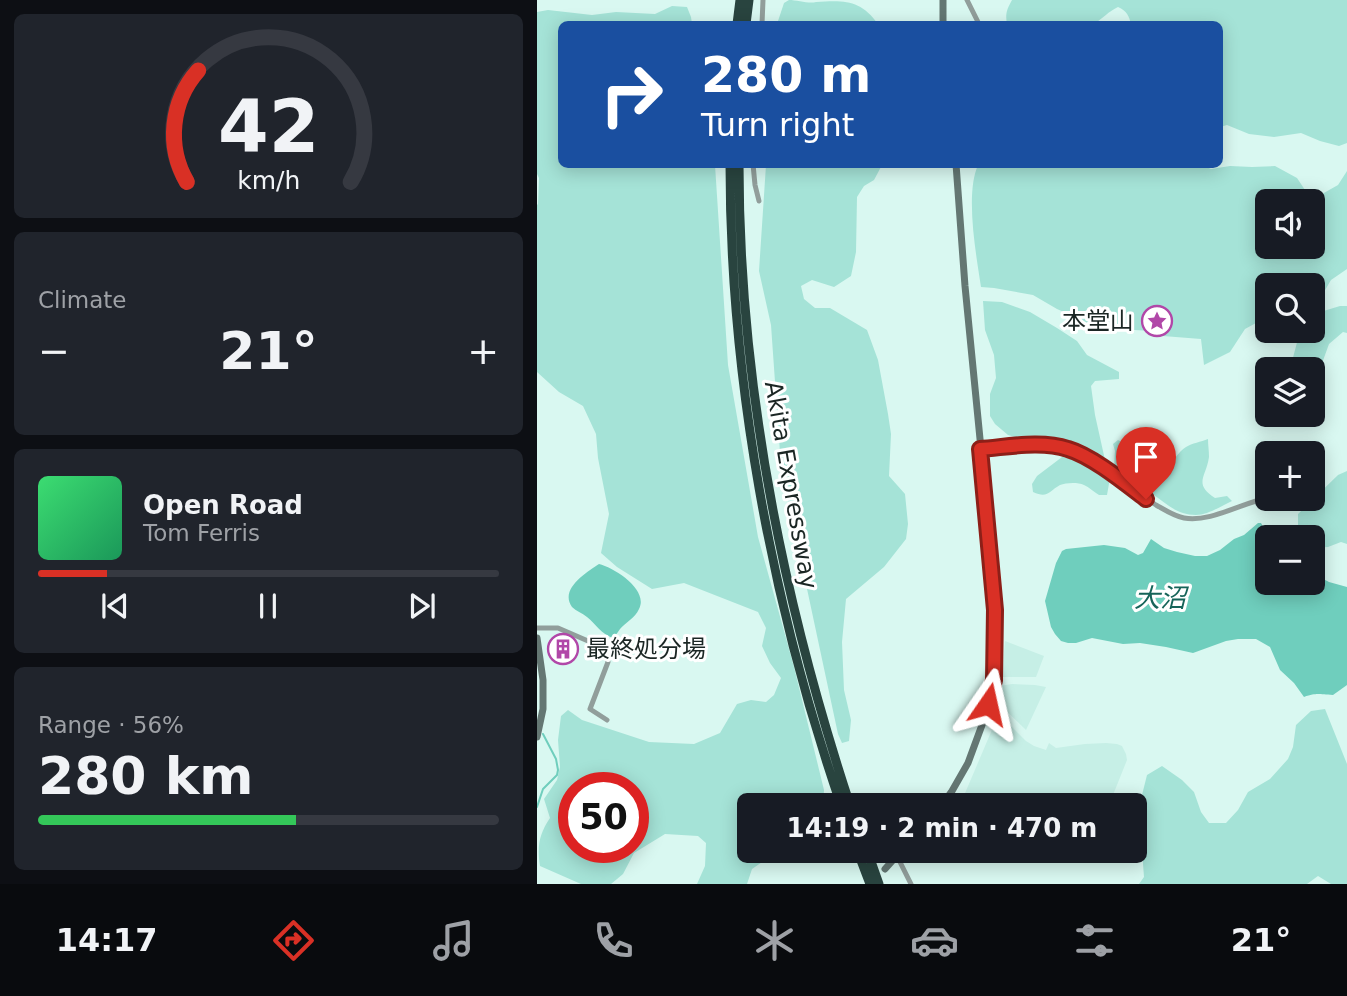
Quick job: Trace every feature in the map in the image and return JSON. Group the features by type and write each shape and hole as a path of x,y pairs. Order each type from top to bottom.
{"highway":[{"path":"737,21 740,0"},
{"path":"746,21 749,0"},
{"name":"Akita Expressway","path":"730,168 738,326 755,462 774,564 794,650 837,793"},
{"name":"Akita Expressway","path":"739,168 741,261 764,461 788,587 819,707 846,793"},
{"path":"862,863 870,884"},
{"path":"872,863 879,884"}],"main road":[{"path":"943,0 943,21"},
{"path":"951,793 968,763 982,725 994,683 996,650 995,610 956,168"},
{"path":"537,638 543,680 543,709 537,737"},
{"path":"885,869 891,863"}],"street":[{"path":"762,21 763,0"},
{"path":"967,0 978,21"},
{"path":"753,168 759,201"},
{"path":"980,449 1022,445 1069,449 1171,514 1185,518 1197,519 1255,502"},
{"path":"537,628 558,628 595,644 606,652 608,662 590,709 607,720"},
{"path":"904,863 911,884"}],"shaded area":[{"path":"789,0 851,3 865,10 876,21 778,21 784,3"},
{"path":"1012,0 1347,0 1347,143 1339,146 1301,133 1274,137 1249,134 1227,125 1223,126 1223,21 1130,21 1124,10 1118,7 1098,21 1007,21"},
{"path":"672,6 687,7 691,17 692,21 558,21 558,168 715,168 728,365 758,537 824,790 824,793 737,793 737,863 761,863 752,869 747,884 697,884 705,866 706,843 698,836 665,834 649,844 649,772 559,772 561,716 568,710 582,720 649,742 694,744 720,733 737,704 751,700 766,702 774,695 781,678 762,646 766,628 758,612 684,583 652,589 617,567 601,553 609,514 596,434 583,406 559,392 537,372 537,12 548,10 592,15 616,12 655,14"},
{"path":"1230,166 1275,166 1297,178 1304,189 1255,189 1255,259 1325,259 1325,192 1338,185 1347,171 1347,269 1331,280 1325,290 1325,273 1255,273 1255,324 1245,329 1230,352 1204,365 1201,339 1163,336 1152,331 1099,328 1033,295 981,287 972,208 977,168 1211,169"},
{"path":"766,168 880,168 874,180 864,186 857,197 856,252 851,276 834,287 812,280 801,286 804,299 815,308 830,308 867,330 878,360 888,414 891,434 889,476 905,494 908,524 906,539 884,567 846,599 842,642 844,690 851,720 849,741 842,743 781,467 771,325 759,271"},
{"path":"983,301 1002,302 1030,312 1077,341 1087,355 1119,372 1119,379 1095,381 1091,386 1105,460 1103,463 1077,444 1062,440 1021,439 1008,435 995,424 990,416 990,394 996,378 994,355 985,330"},
{"path":"1347,306 1347,333 1343,332 1329,344 1324,357 1293,357 1297,343 1325,343 1325,311"},
{"path":"1208,439 1209,457 1203,480 1204,488 1215,498 1227,496 1232,501 1205,514 1177,511 1114,468 1113,444 1118,440 1139,452 1153,455 1167,469 1183,449"},
{"path":"1066,454 1089,463 1110,478 1107,495 1099,495 1086,486 1075,483 1060,485 1045,494 1033,492 1032,484 1037,476"},
{"path":"1347,471 1347,544 1341,542 1325,547 1325,525 1298,525 1298,514 1301,511 1325,511 1325,488 1338,475"},
{"path":"1005,641 1044,656 1036,677 1002,677"},
{"path":"1012,684 1046,687 1026,730 998,703 999,686"},
{"path":"1325,709 1347,764 1347,884 1331,884 1318,876 1307,884 1139,884 1144,877 1143,863 1147,863 1147,793 1142,793 1147,775 1162,766 1194,792 1201,812 1209,823 1226,823 1238,810 1248,792 1270,779 1288,759 1293,747 1296,725 1311,711"},
{"path":"997,718 1008,723 1026,741 1046,750 1049,743 1056,748 1106,743 1122,746 1126,754 1127,760 1114,793 965,793"},
{"path":"558,776 558,863 629,863 623,874 611,884 581,884 540,866 541,835 550,818 544,799"}],"water":[{"name":"大沼","path":"1255,526 1255,595 1325,595 1325,580 1347,587 1347,685 1333,695 1316,694 1304,697 1280,670 1270,647 1256,639 1226,641 1193,653 1140,643 1123,644 1092,638 1068,643 1061,641 1051,627 1045,601 1056,563 1066,549 1104,545 1125,548 1138,555 1143,553 1151,539 1164,548 1177,552 1207,556"},
{"path":"599,564 629,581 635,587 641,602 635,615 613,638 572,607 569,600 569,594 576,582"}],"waterway":[{"path":"537,807 543,789 557,775 558,770 556,759 543,734"}],"place":[{"name":"本堂山","path":"1157,321"},
{"name":"最終処分場","path":"563,649"}],"route":[{"path":"988,704 994,683 995,610 980,449 1022,445 1069,449 1087,458 1146,499"}]}
